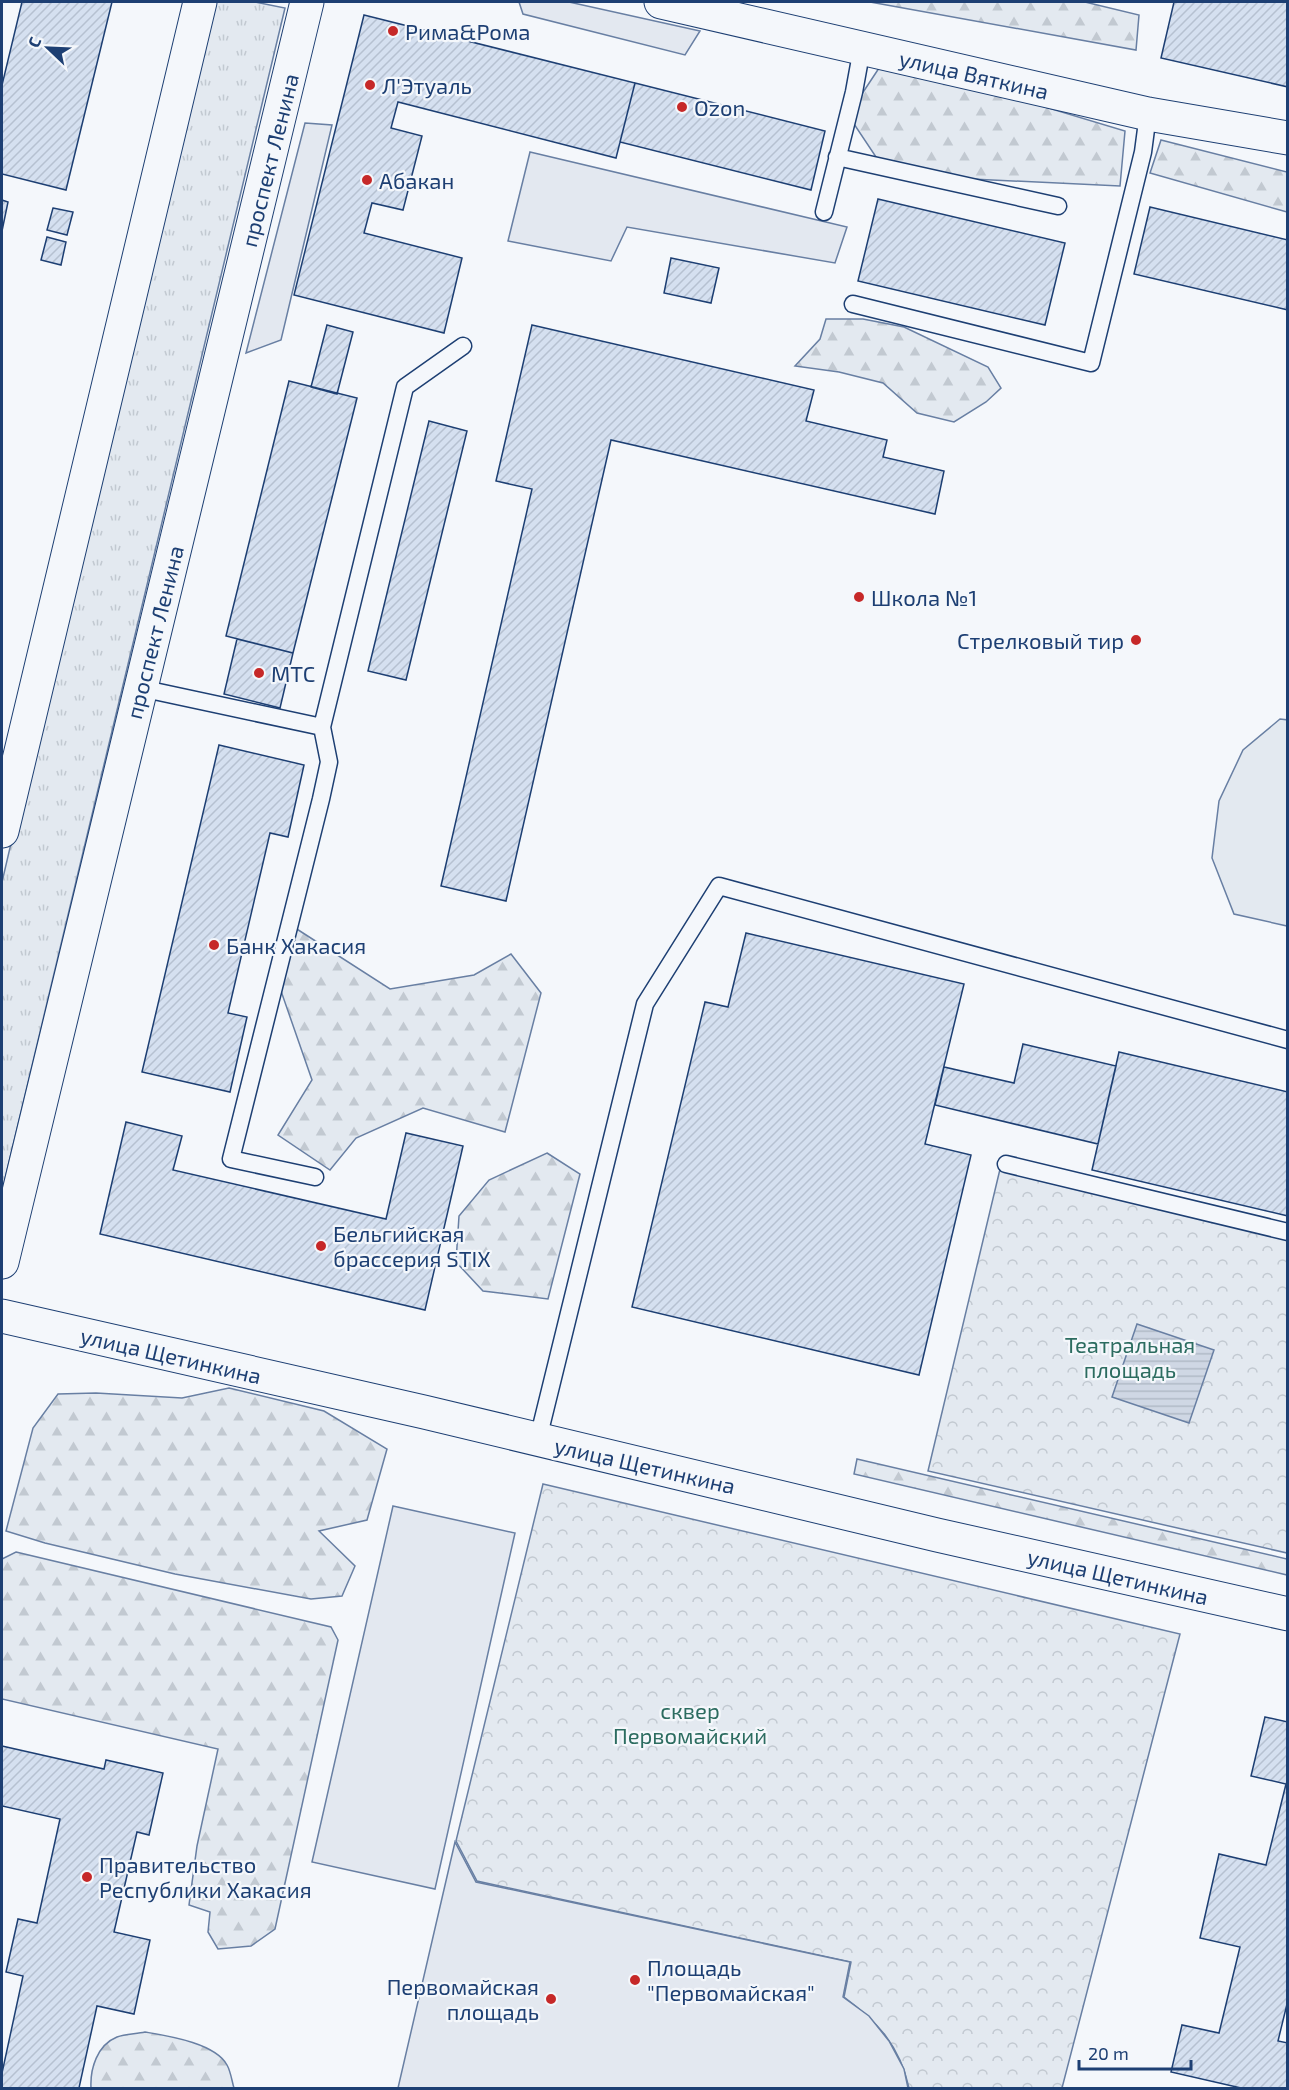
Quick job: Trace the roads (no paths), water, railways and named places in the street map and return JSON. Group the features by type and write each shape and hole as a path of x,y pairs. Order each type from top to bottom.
{"street":[{"path":"2,831 200,2"},
{"name":"проспект Ленина","path":"2,1262 307,2"},
{"name":"улица Вяткина","path":"661,2 1148,114 1287,138"},
{"name":"улица Щетинкина","path":"2,1316 538,1439 938,1535 1287,1614"}],"lane":[{"path":"824,212 854,92 862,48"},
{"path":"853,304 1091,363 1143,152 1148,114"},
{"path":"837,157 1058,206"},
{"path":"315,1177 231,1159 323,790 329,762 322,727 405,387 462,346"},
{"path":"140,688 322,727"},
{"path":"538,1439 645,1004 719,886 1287,1040"},
{"path":"1006,1164 1287,1232"}],"place":[{"name":"Рима&Рома","path":"393,31"},
{"name":"Л'Этуаль","path":"370,85"},
{"name":"Ozon","path":"682,107"},
{"name":"Абакан","path":"367,180"},
{"name":"Школа №1","path":"859,597"},
{"name":"Стрелковый тир","path":"1136,640"},
{"name":"МТС","path":"259,673"},
{"name":"Банк Хакасия","path":"214,945"},
{"name":"Бельгийская брассерия STIX","path":"321,1246"},
{"name":"Правительство Республики Хакасия","path":"87,1877"},
{"name":"Площадь \"Первомайская\"","path":"635,1980"},
{"name":"Первомайская площадь","path":"551,1999"}],"park label":[{"name":"Театральная площадь","path":"1130,1356"},
{"name":"сквер Первомайский","path":"690,1722"}]}
